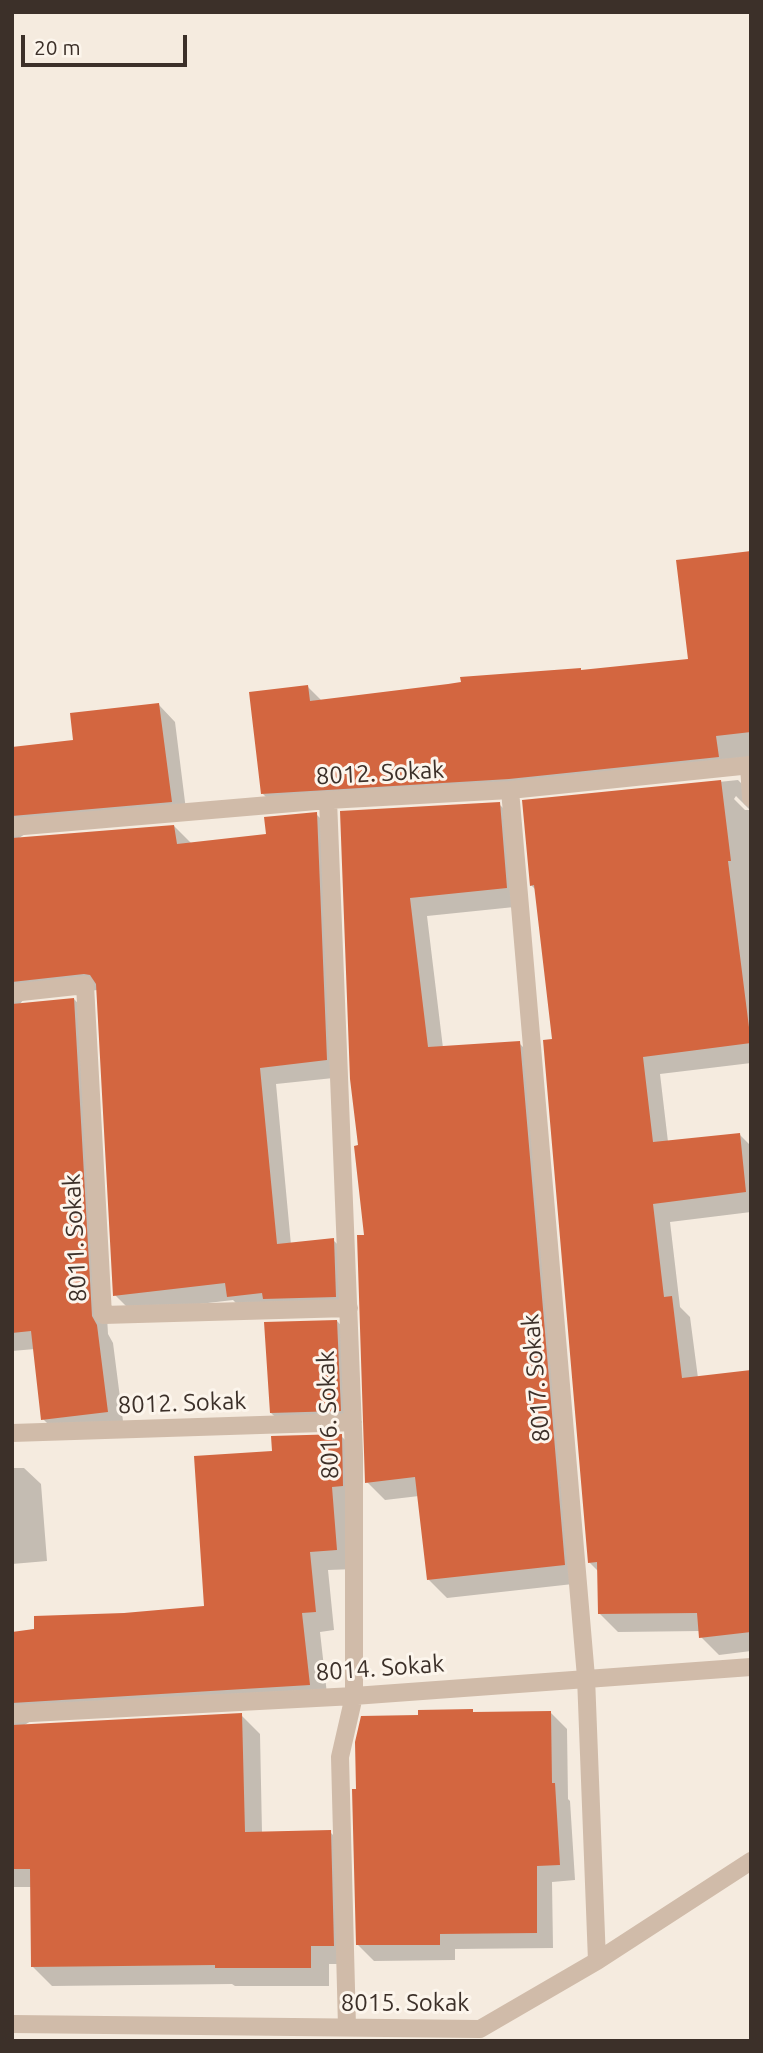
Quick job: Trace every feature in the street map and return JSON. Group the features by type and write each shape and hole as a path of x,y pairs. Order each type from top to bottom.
{"street":[{"name":"8012. Sokak","path":"12,827 328,800 510,790 750,765"},
{"path":"750,765 751,799"},
{"name":"8017. Sokak","path":"510,790 586,1677 597,1961"},
{"name":"8016. Sokak","path":"328,800 353,1422 354,1696 340,1757 347,2027"},
{"name":"8011. Sokak","path":"12,993 85,985 103,1315 349,1308"},
{"name":"8012. Sokak","path":"12,1433 353,1422"},
{"name":"8014. Sokak","path":"12,1714 354,1696 751,1667"},
{"name":"8015. Sokak","path":"12,2024 480,2029 597,1961 751,1861"}],"building":[{"path":"751,551 751,732 716,736 719,757 509,779 261,794 249,692 308,685 310,701 461,682 460,677 581,670 688,659 676,560"},
{"path":"159,703 172,802 12,816 12,747 73,740 70,713"},
{"path":"721,780 731,861 728,861 751,1043 643,1057 653,1142 740,1133 746,1192 653,1204 664,1297 672,1296 682,1378 751,1370 751,1632 699,1638 697,1613 598,1614 597,1562 588,1563 543,1040 552,1039 534,885 530,886 522,800"},
{"path":"500,802 507,888 410,898 428,1047 520,1041 565,1565 427,1580 415,1477 365,1483 357,1235 364,1235 350,1079 340,811"},
{"path":"317,812 327,1060 260,1068 277,1244 334,1238 336,1297 263,1299 262,1293 227,1297 225,1283 113,1296 96,984 90,975 84,974 12,982 12,838 174,825 177,844 266,834 264,817"},
{"path":"74,998 92,1316 97,1325 108,1412 41,1420 31,1331 12,1333 12,1004"},
{"path":"337,1320 341,1411 270,1413 264,1322"},
{"path":"342,1434 343,1486 332,1487 337,1550 310,1552 316,1612 302,1613 310,1685 12,1703 12,1632 34,1629 34,1616 124,1613 204,1606 194,1456 272,1451 271,1436"},
{"path":"473,1709 473,1712 551,1711 552,1783 555,1783 560,1865 537,1866 537,1933 440,1934 440,1945 356,1945 352,1789 356,1789 355,1742 361,1716 418,1715 418,1710"},
{"path":"242,1713 245,1832 331,1830 334,1946 311,1946 311,1968 215,1968 215,1965 31,1967 30,1869 12,1869 12,1725"}]}
